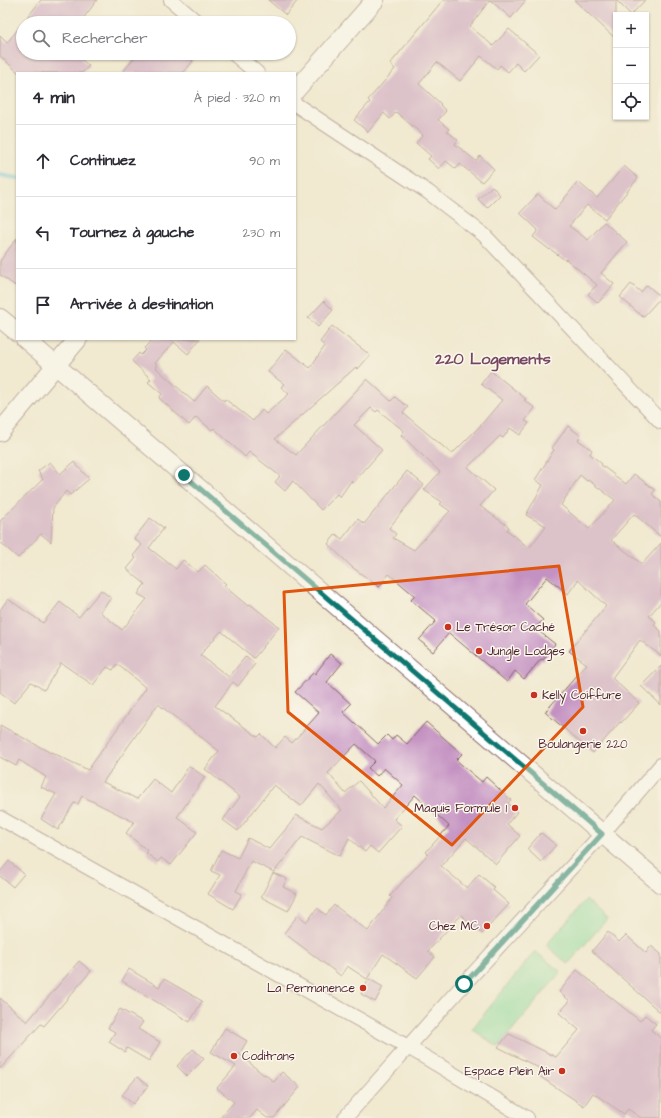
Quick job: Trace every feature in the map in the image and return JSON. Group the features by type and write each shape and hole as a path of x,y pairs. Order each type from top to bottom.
{"street":[{"path":"171,0 190,16"},
{"path":"296,90 375,0"},
{"path":"241,60 256,72"},
{"path":"296,105 428,192 484,235 661,422"},
{"path":"0,318 16,331"},
{"path":"26,340 661,884"},
{"path":"0,432 77,340"},
{"path":"345,1118 464,984 602,834 661,765"},
{"path":"0,818 408,1047 527,1118"}],"highlighted area":[{"path":"559,566 583,707 452,845 288,712 284,592"}],"green space":[{"path":"586,900 607,919 568,964 546,945"},
{"path":"535,951 561,972 498,1047 472,1029"}],"building":[{"path":"41,0 97,0 85,16 28,16"},
{"path":"268,0 298,0 286,15"},
{"path":"443,0 490,0 470,26 493,46 509,29 539,55 524,71 516,63 508,72 500,65 497,69 481,56 460,81 437,62 419,84 441,104 440,105 446,111 438,120 449,129 447,131 458,140 455,144 476,161 480,156 494,169 482,182 460,164 456,169 446,161 439,169 428,159 431,156 416,143 423,135 396,112 390,119 384,113 368,132 354,120 370,102 368,100 395,69 390,64"},
{"path":"490,0 526,0 511,18"},
{"path":"574,0 616,0 616,12 613,12 613,36"},
{"path":"616,0 645,0 634,12 628,12"},
{"path":"16,32 16,60 82,60 89,66 83,72 18,72 0,56 0,36 7,43"},
{"path":"132,60 193,61 184,72 123,72"},
{"path":"624,166 638,178 605,219 587,205 569,226 588,240 604,222 627,242 601,273 614,284 598,303 588,294 597,285 566,259 565,260 550,250 533,237 538,230 520,213 538,194 555,210 578,182 597,198"},
{"path":"492,186 500,195 487,208 478,199"},
{"path":"16,239 16,286 0,275 0,261"},
{"path":"631,284 641,292 647,285 661,297 643,317 620,297"},
{"path":"324,301 333,310 318,327 308,318"},
{"path":"332,326 370,355 358,369 356,367 275,439 296,455 367,379 391,401 395,397 408,407 403,413 452,454 481,425 502,400 481,384 491,371 535,408 525,421 529,423 520,435 510,428 503,438 500,436 468,467 494,490 480,506 509,527 507,530 529,548 546,526 526,515 543,485 535,480 554,450 552,448 568,426 581,436 578,440 592,450 590,454 602,464 601,465 626,484 634,474 655,490 652,494 661,502 661,537 634,514 611,540 642,564 661,543 661,602 649,616 656,622 654,625 661,631 661,656 640,640 612,678 639,703 593,753 545,712 587,664 569,651 606,606 578,580 568,594 547,577 525,604 543,620 535,628 555,644 543,660 541,659 524,679 515,671 507,682 449,633 433,652 419,640 436,621 411,600 415,596 389,574 379,587 352,567 328,544 336,534 342,539 358,519 364,524 407,471 424,485 389,528 396,534 393,538 414,550 450,511 440,504 442,502 424,490 440,472 401,435 404,431 378,410 376,412 371,408 354,425 382,450 353,483 351,481 340,497 337,494 321,510 293,481 285,491 275,482 280,476 249,452 245,457 214,428 212,430 196,417 189,425 159,398 162,394 148,382 151,379 132,361 139,353 141,355 146,350 144,348 152,340 199,340 188,354 174,342 155,363 157,365 155,367 194,402 207,386 224,401 225,399 253,421 262,410 266,414 289,394 281,387 284,384 268,372 286,349 310,368 325,346 320,342","holes":["580,475 587,481 588,480 615,500 589,529 561,505"]},
{"path":"50,462 60,474 74,462 89,479 70,495 66,491 53,508 51,542 41,534 18,558 0,542 0,521 43,479 38,471"},
{"path":"150,518 164,528 149,548 176,569 183,560 198,572 205,565 226,584 224,586 248,606 250,604 279,627 254,658 221,631 200,655 229,677 246,656 255,664 238,686 233,682 215,706 258,737 261,734 275,748 285,737 292,743 319,713 295,692 313,673 315,674 330,654 342,663 327,682 351,704 343,712 378,744 387,735 392,740 396,735 407,744 426,722 462,754 456,760 482,782 486,777 511,800 508,803 517,812 507,824 520,836 496,864 466,838 441,866 467,888 479,874 495,888 493,890 509,904 482,934 461,915 428,951 435,957 417,978 383,954 367,979 347,966 341,976 284,933 298,915 307,922 317,908 326,915 334,905 368,931 392,898 390,896 428,854 426,852 449,826 415,795 394,819 402,826 378,853 370,846 365,852 349,838 340,856 302,837 274,872 251,861 236,891 242,894 233,909 208,894 220,875 211,871 221,850 238,858 248,838 269,849 296,815 322,828 342,810 319,784 301,806 274,785 238,831 223,820 240,797 205,769 219,751 158,704 103,782 137,799 153,779 171,793 189,766 205,777 177,817 197,832 171,865 161,858 158,862 146,853 148,851 126,833 134,822 82,796 78,804 74,803 58,830 41,819 56,794 41,787 46,777 19,760 16,766 0,757 0,725 51,753 88,770 146,688 117,664 113,670 107,667 93,685 61,663 44,690 31,682 14,703 0,692 0,610 8,599 43,623 60,602 79,617 101,590 111,598 100,612 122,630 147,599 138,594 145,584 127,569 136,558 133,556 142,545 134,539","holes":["356,744 375,761 368,768 377,776 384,768 403,785 383,808 359,781 345,793 328,773"]},
{"path":"661,666 661,705 641,686"},
{"path":"541,833 556,845 541,862 527,849"},
{"path":"9,861 24,874 13,887 0,876 0,872"},
{"path":"273,873 287,879 283,887 297,894 288,911 261,897"},
{"path":"608,932 619,942 626,935 646,953 651,946 661,954 661,1013 592,951"},
{"path":"79,961 91,971 44,1026 41,1024 0,1069 0,998 27,1022"},
{"path":"129,969 159,987 164,979 202,1001 190,1022 122,981"},
{"path":"577,970 640,1021 645,1015 656,1024 651,1030 661,1038 661,1118 641,1118 628,1109 624,1114 593,1093 584,1106 539,1076 543,1070 498,1047 509,1034 556,1057 579,1030 559,1013 570,1001 559,992"},
{"path":"369,979 383,987 375,1002 361,994"},
{"path":"120,1009 143,1022 138,1029 160,1042 149,1061 127,1048 125,1052 109,1042 115,1032 108,1028"},
{"path":"225,1028 247,1041 239,1054 264,1075 265,1074 274,1082 282,1072 300,1087 274,1118 267,1118 257,1110 250,1118 220,1118 234,1102 217,1088 236,1066 211,1052"},
{"path":"193,1049 204,1059 187,1076 177,1066"},
{"path":"137,1077 148,1086 133,1104 122,1095"}],"waterway":[{"path":"0,175 16,178"}],"place":[{"name":"Le Trésor Caché","path":"448,627"},
{"name":"Jungle Lodges","path":"479,651"},
{"name":"Kelly Coiffure","path":"534,695"},
{"name":"Boulangerie 220","path":"583,731"},
{"name":"Maquis Formule 1","path":"515,808"},
{"name":"Chez MC","path":"487,926"},
{"name":"La Permanence","path":"363,988"},
{"name":"Coditrans","path":"234,1056"},
{"name":"Espace Plein Air","path":"562,1071"}],"district":[{"name":"220 Logements","path":"493,358"}],"route":[{"path":"184,475 602,834 464,984"}]}
